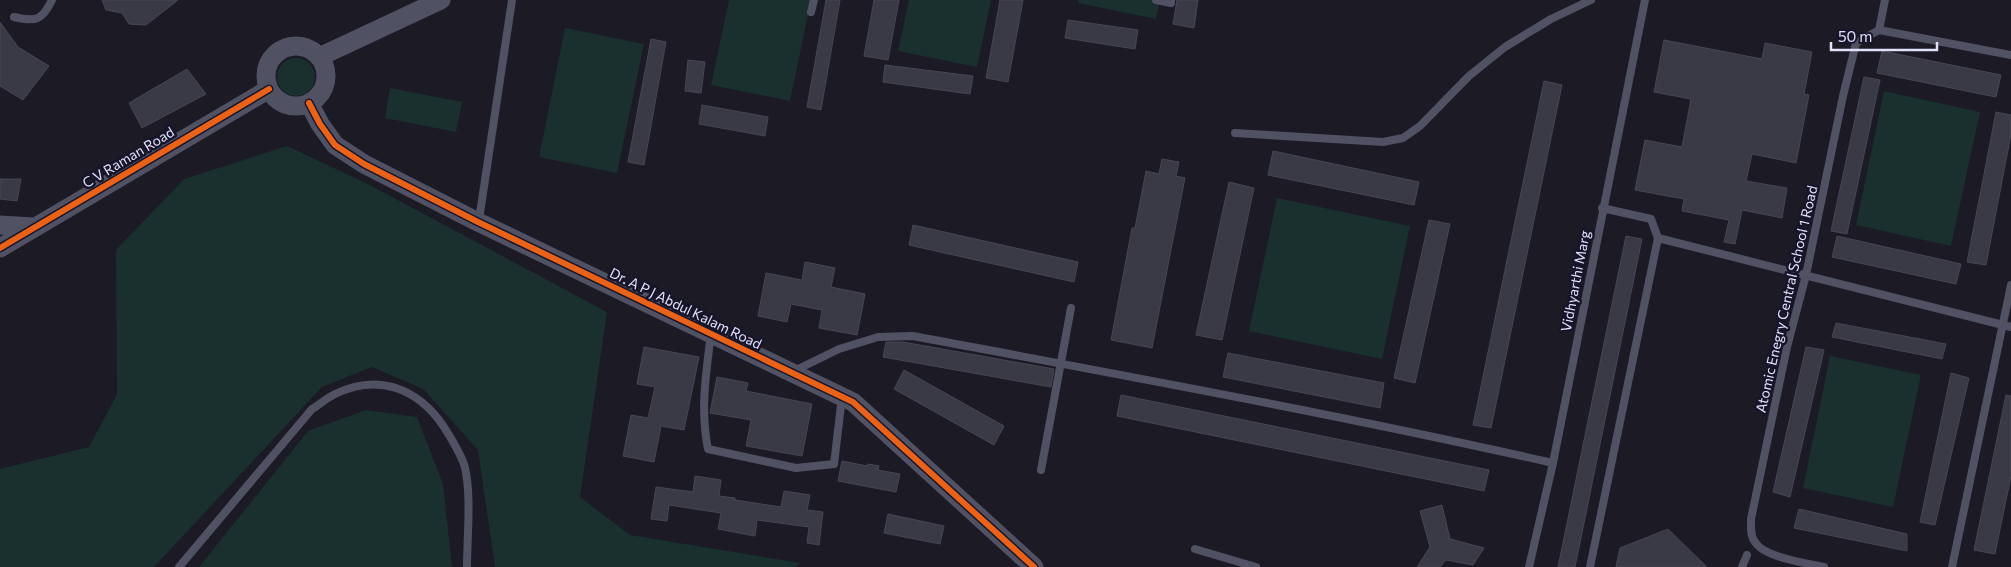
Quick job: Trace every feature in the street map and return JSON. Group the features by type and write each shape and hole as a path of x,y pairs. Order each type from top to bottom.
{"street":[{"path":"319,57 441,0"},
{"path":"291,47 306,48 319,57 323,64 326,79 320,93 309,103 293,106 286,104 279,100 269,88 267,81 268,66 272,59 283,49 291,47"},
{"name":"C V Raman Road","path":"0,248 269,88"},
{"name":"Dr. A P J Abdul Kalam Road","path":"309,103 320,124 335,144 364,164 478,222 852,402 1034,567"},
{"path":"0,225 33,227"}],"lane":[{"path":"14,16 31,21 46,14 52,0"},
{"path":"478,222 512,0"},
{"path":"811,12 814,0"},
{"path":"1156,0 1171,3 1171,0"},
{"path":"1235,133 1383,142 1403,138 1420,126 1469,76 1504,47 1591,0"},
{"name":"Vidhyarthi Marg","path":"1529,567 1553,463 1644,0"},
{"path":"1885,0 1879,30 2011,55"},
{"name":"Atomic Enegry Central School 1 Road","path":"1824,567 1769,554 1755,543 1751,533 1752,519 1787,348 1806,274 1856,43 1879,30"},
{"path":"1590,567 1658,238 1651,219 1602,208"},
{"path":"1658,238 2007,326"},
{"path":"1952,567 2007,326 2011,286"},
{"path":"1041,470 1071,308"},
{"path":"711,334 704,390 704,428 708,449 796,468 834,464 842,397"},
{"path":"790,373 839,349 878,337 914,336 1458,442 1553,463"},
{"path":"178,567 312,409 334,394 358,386 380,385 403,389 421,400 436,416 453,442 464,465 467,492 467,567"},
{"path":"1195,549 1256,567"},
{"path":"1742,567 1748,555"}],"green space":[{"path":"729,0 811,0 790,101 711,85"},
{"path":"909,0 991,0 977,67 898,51"},
{"path":"1078,0 1160,0 1156,19 1078,3"},
{"path":"565,28 644,44 617,173 539,157"},
{"path":"296,58 309,64 315,77 309,90 296,96 283,90 277,77 283,64"},
{"path":"390,88 462,102 456,132 385,118"},
{"path":"1884,91 1980,112 1951,246 1856,225"},
{"path":"287,146 366,183 607,312 580,497 630,535 800,563 796,567 495,567 478,450 423,389 372,367 322,387 154,567 0,567 0,469 89,447 117,394 116,250 184,179"},
{"path":"1277,198 1410,226 1382,359 1249,331"},
{"path":"1830,356 1921,375 1893,507 1803,488"},
{"path":"366,410 417,417 443,484 452,567 199,567 308,431"}],"building":[{"path":"102,0 178,0 146,25 129,24 122,13 106,10"},
{"path":"826,0 840,0 821,110 807,107"},
{"path":"874,0 899,0 888,60 864,56"},
{"path":"1000,0 1023,0 1008,82 986,78"},
{"path":"1177,0 1198,0 1194,28 1173,24"},
{"path":"1068,20 1138,30 1135,49 1065,38"},
{"path":"0,22 18,47 49,66 23,100 0,86"},
{"path":"651,39 666,42 644,165 628,162"},
{"path":"1664,40 1762,59 1765,43 1812,52 1804,94 1809,95 1796,163 1752,154 1746,181 1787,188 1782,218 1742,210 1735,244 1724,242 1729,220 1682,211 1684,199 1635,190 1645,140 1682,147 1691,99 1654,92"},
{"path":"1882,51 2001,75 1996,97 1877,73"},
{"path":"688,60 705,62 701,93 685,91"},
{"path":"885,65 973,76 970,94 883,82"},
{"path":"187,69 206,94 142,128 129,103"},
{"path":"1864,77 1880,80 1847,234 1831,231"},
{"path":"1544,81 1562,85 1491,428 1473,425"},
{"path":"702,105 768,117 765,136 699,124"},
{"path":"1996,112 2011,115 2011,134 1986,265 1967,262"},
{"path":"1273,151 1419,182 1414,205 1268,175"},
{"path":"1162,159 1179,162 1176,176 1185,178 1152,348 1111,340 1132,228 1135,228 1146,171 1159,174"},
{"path":"0,179 21,179 17,201 0,199"},
{"path":"1229,182 1254,188 1222,340 1196,335"},
{"path":"1429,220 1450,224 1415,383 1394,378"},
{"path":"913,225 1078,262 1074,282 909,245"},
{"path":"1626,236 1642,239 1575,567 1558,567"},
{"path":"1837,236 1961,264 1956,284 1832,257"},
{"path":"805,262 835,268 831,287 865,294 857,335 819,328 822,310 791,304 787,322 758,316 766,273 802,280"},
{"path":"1836,323 1946,344 1942,359 1832,337"},
{"path":"886,342 903,342 1054,369 1051,387 883,357"},
{"path":"644,347 699,357 684,430 661,426 654,462 623,456 631,415 648,418 655,387 637,384"},
{"path":"1806,347 1824,350 1790,497 1773,492"},
{"path":"1228,353 1384,383 1380,408 1223,377"},
{"path":"904,370 1004,426 994,445 894,389"},
{"path":"1951,373 1969,378 1935,525 1920,522"},
{"path":"717,377 748,383 746,391 812,404 802,456 746,446 751,420 710,413"},
{"path":"1121,395 1489,470 1484,491 1117,416"},
{"path":"2006,395 2011,396 2011,476 1995,554 1974,550"},
{"path":"842,461 867,466 868,464 879,466 878,470 900,474 896,492 838,481"},
{"path":"695,476 721,480 719,496 735,498 735,500 781,507 784,491 810,495 807,510 823,512 819,545 807,543 809,527 757,520 755,536 718,529 721,513 669,505 667,521 651,519 656,487 693,492"},
{"path":"1442,505 1450,539 1484,548 1473,565 1446,560 1440,567 1417,567 1430,547 1420,511"},
{"path":"1799,509 1907,534 1907,551 1794,528"},
{"path":"888,514 944,526 940,544 884,533"},
{"path":"1668,529 1707,567 1616,567 1620,548"}],"cycle path":[{"path":"0,248 269,89"},
{"path":"309,103 320,124 335,145 364,164 478,222 853,402 1034,567"}]}
